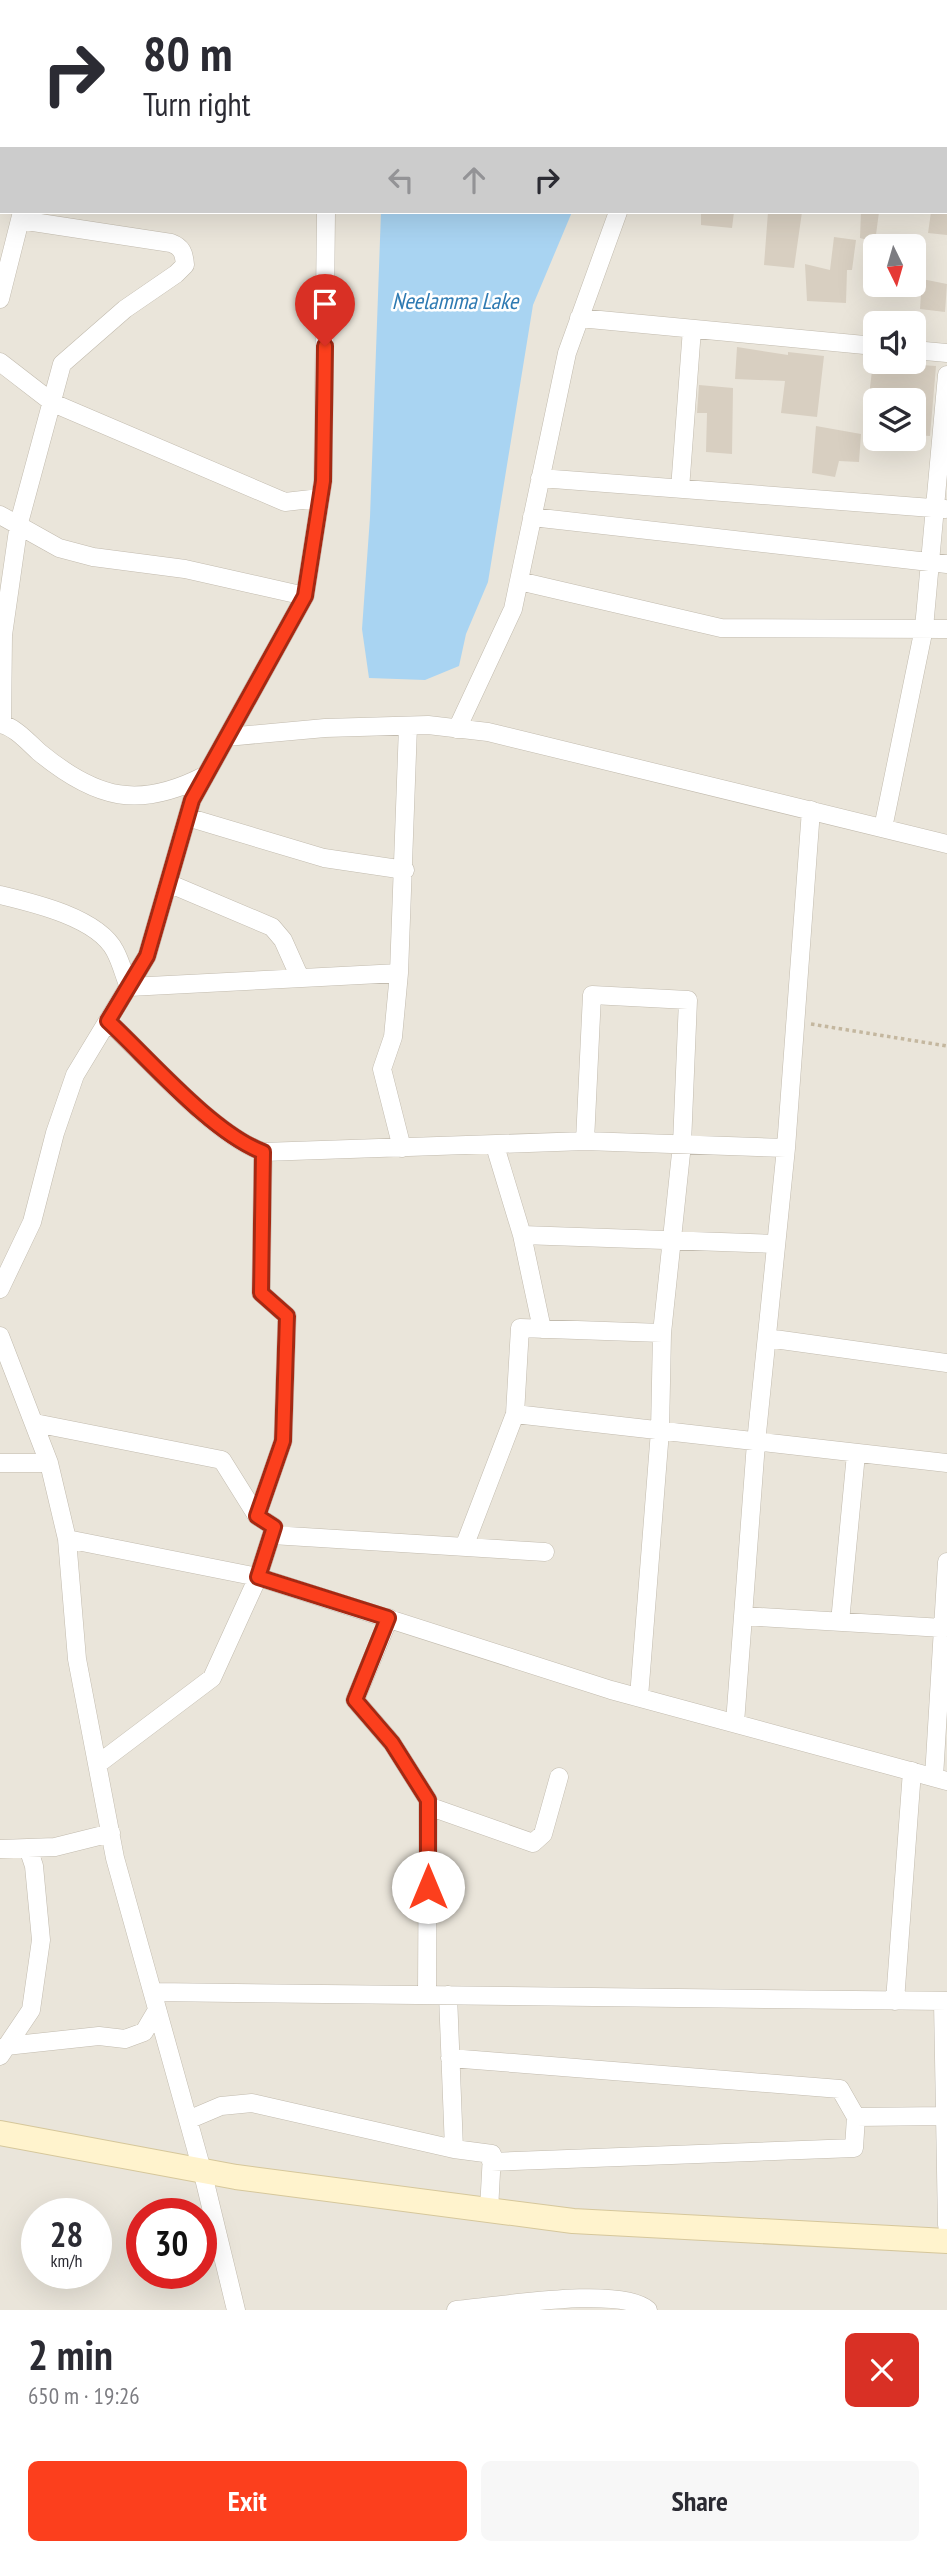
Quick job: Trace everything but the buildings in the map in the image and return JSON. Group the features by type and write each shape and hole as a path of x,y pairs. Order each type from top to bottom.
{"street":[{"path":"0,1289 32,1222 55,1133 75,1075 147,956 192,800 305,596 320,498 326,214"},
{"path":"457,729 513,608 567,353 617,214"},
{"path":"0,299 21,216 171,243 179,246 184,254 185,265 176,274 125,309 62,364 19,523 3,635 1,724 19,734 65,774 109,794 146,796 177,790 206,775"},
{"path":"579,318 863,345"},
{"path":"680,489 692,329"},
{"path":"926,351 947,353"},
{"path":"0,362 53,403 285,502 320,498"},
{"path":"883,828 939,563 947,375"},
{"path":"540,478 941,509"},
{"path":"0,515 19,523 58,548 93,557 185,569 305,596"},
{"path":"532,517 939,563"},
{"path":"519,581 721,628 947,629"},
{"path":"227,737 408,726 488,732 947,844"},
{"path":"402,1148 382,1069 393,1037 399,973 405,870 408,726"},
{"path":"735,1723 756,1443 786,1148 811,810"},
{"path":"187,817 324,859 405,870"},
{"path":"168,883 272,927 283,940 300,978"},
{"path":"0,895 58,911 90,926 114,949 129,987"},
{"path":"129,987 399,973"},
{"path":"585,1141 592,995 688,1000 682,1144 662,1333 660,1431 639,1697"},
{"path":"108,1021 189,1099 245,1145 263,1152 585,1141 786,1148"},
{"path":"495,1146 522,1235 542,1329"},
{"path":"257,1516 283,1441 287,1316 261,1293 263,1152"},
{"path":"522,1235 776,1244"},
{"path":"464,1547 515,1414 520,1328 662,1333"},
{"path":"0,1336 49,1463 67,1539 77,1659 111,1833 202,2170 236,2310"},
{"path":"767,1338 947,1363"},
{"path":"515,1414 947,1463"},
{"path":"35,1423 222,1460 257,1516 274,1527 258,1577 212,1678 97,1764"},
{"path":"840,1622 856,1454"},
{"path":"0,1463 49,1463"},
{"path":"271,1535 545,1552"},
{"path":"67,1539 258,1577 639,1697 940,1779 947,1562"},
{"path":"743,1616 943,1628"},
{"path":"388,1618 355,1700 392,1743 428,1800 427,1995"},
{"path":"895,2001 912,1771"},
{"path":"428,1806 533,1843 543,1834 559,1777"},
{"path":"0,1849 55,1846 111,1833"},
{"path":"3,2051 32,2010 41,1940 34,1866 28,1848"},
{"path":"155,2001 427,1995 945,2001 947,2225"},
{"path":"448,1995 454,2149"},
{"path":"3,2051 99,2036 125,2039 144,2032 155,2001"},
{"path":"450,2058 840,2089 856,2118 854,2148 491,2162"},
{"path":"188,2120 221,2106 252,2103 454,2149 492,2154 489,2210"},
{"path":"856,2118 946,2120"},
{"path":"0,2133 202,2170 573,2221 947,2241"},
{"path":"456,2310 625,2298 648,2310"}],"path":[{"path":"795,1021 947,1046"}],"shaded area":[{"path":"0,214 947,214 947,2310 0,2310"}],"water":[{"name":"Neelamma Lake","path":"381,214 571,214 533,305 488,582 466,634 459,666 425,680 369,678 362,629 370,517"}],"route":[{"path":"325,346 323,481 305,596 192,800 147,956 108,1021 189,1099 245,1145 263,1152 261,1293 287,1316 283,1441 257,1516 274,1527 258,1577 388,1618 355,1700 392,1743 428,1800 428,1887"}]}
